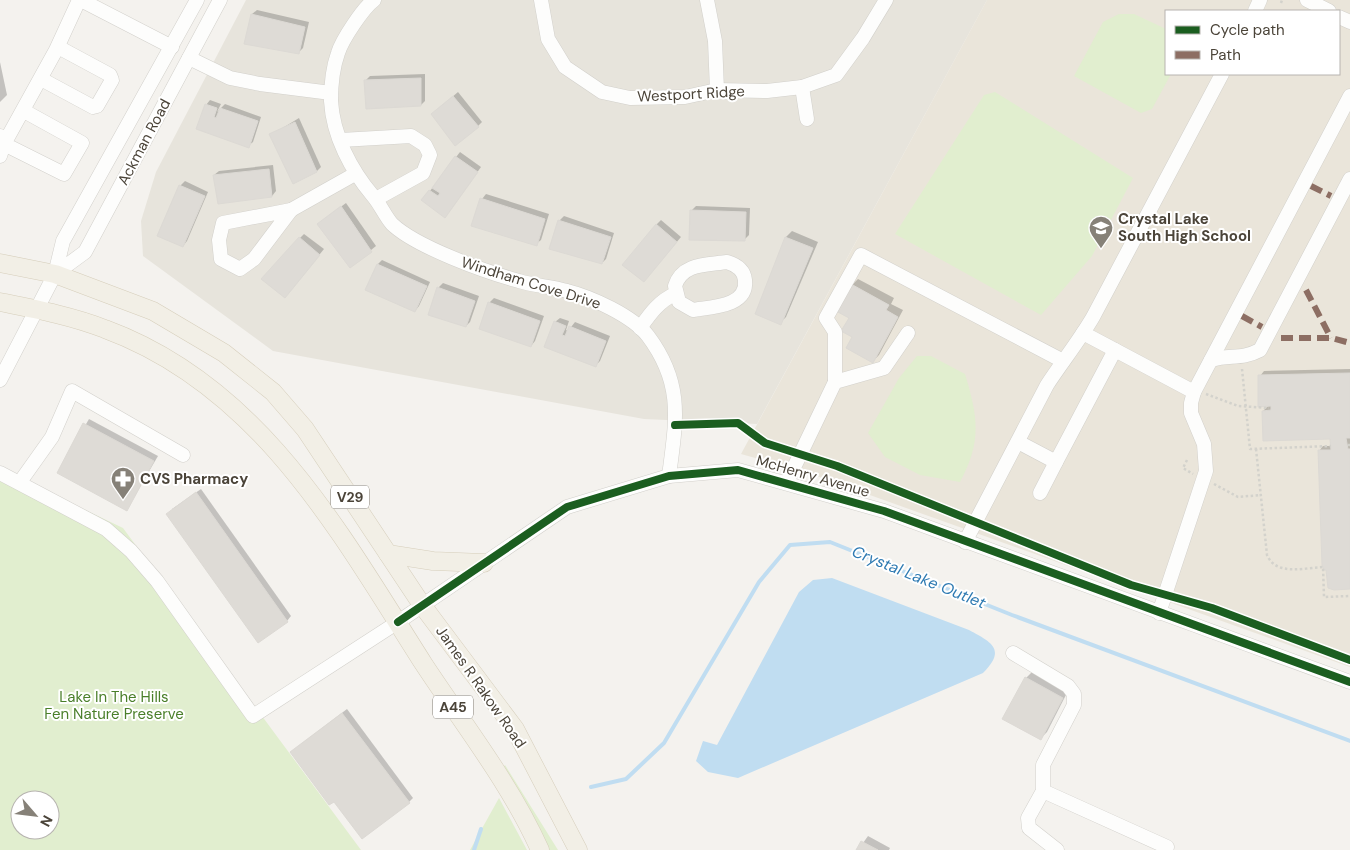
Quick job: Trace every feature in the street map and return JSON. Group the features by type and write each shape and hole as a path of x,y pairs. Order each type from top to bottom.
{"main road":[{"name":"V29","path":"0,263 55,274 153,311 224,353 273,392 305,429 422,605"},
{"name":"V29","path":"0,302 36,309 105,328 134,341 199,379 248,419 301,479 398,622"},
{"path":"388,554 433,561 484,564"},
{"name":"James R Rakow Road","path":"422,605 515,729 578,850"},
{"name":"A45","path":"398,622 509,792 540,850"}],"street":[{"path":"24,111 82,143 64,174 1,145 24,111 58,47 80,0 172,47"},
{"name":"Ackman Road","path":"0,380 55,274 63,241 197,0"},
{"name":"Ackman Road","path":"55,274 85,252 220,0"},
{"name":"Westport Ridge","path":"541,0 548,39 565,67 602,92 630,98 685,97 717,90 767,91 802,87 836,75 863,38 886,0"},
{"path":"708,0 715,41 717,90"},
{"path":"1307,0 1327,10"},
{"name":"Windham Cove Drive","path":"370,1 338,52 331,93 332,115 354,174 376,199 393,224 426,245 458,260 519,282 568,291 609,307 640,328 664,361 671,376 674,390 675,425 669,476"},
{"path":"41,79 93,107 98,106 112,80 110,74 58,47"},
{"path":"189,58 230,78 260,84 331,93"},
{"path":"965,542 1063,360 1073,350 1083,333 1221,75"},
{"path":"802,87 807,119"},
{"path":"1159,613 1206,471 1204,444 1191,413 1190,403 1199,392 1211,360 1350,96"},
{"path":"341,140 411,136 425,145 430,154 422,173 376,199"},
{"path":"291,210 254,259 240,270 221,259 219,240 224,223 291,210 354,174"},
{"path":"1211,360 1221,357 1246,357 1260,350 1350,179"},
{"path":"787,482 835,382 835,332 826,318 861,255 1063,360"},
{"path":"727,262 735,264 745,277 743,294 730,304 693,310 679,302 675,294 677,278 690,268 727,262"},
{"path":"640,328 655,308 666,298 675,294"},
{"path":"835,382 884,368 908,333"},
{"path":"1083,333 1199,392"},
{"path":"1040,493 1115,350"},
{"path":"0,473 20,482 52,437 72,392 183,455"},
{"path":"1018,442 1056,462"},
{"name":"McHenry Avenue","path":"20,482 106,529 131,551 157,581 253,716 398,622 567,506 669,476 738,470 787,482 884,511 1350,682"},
{"path":"1013,654 1068,686 1074,694 1074,705 1043,766 1043,792 1028,818 1029,828 1057,850"},
{"path":"1043,792 1168,849"}],"path":[{"path":"1242,366 1250,449 1331,446"},
{"path":"1199,392 1246,407 1270,408"},
{"path":"1256,449 1267,555 1272,565 1282,569 1323,567 1324,597 1350,596"},
{"path":"1187,460 1183,468 1197,476"},
{"path":"1210,483 1238,497 1261,496"}],"shaded area":[{"path":"246,0 987,0 757,424 644,419 273,351 143,256 141,221 156,172"},
{"name":"Crystal Lake South High School","path":"987,0 1350,0 1350,667 814,475 741,454"}],"green space":[{"path":"1119,14 1134,14 1165,29 1165,75 1170,75 1152,109 1141,113 1074,76 1103,22"},
{"path":"995,92 1133,178 1092,256 1041,315 895,234 984,95"},
{"path":"917,356 931,356 965,374 973,403 976,429 972,454 960,482 920,475 885,457 868,433 899,378"},
{"name":"Lake In The Hills Fen Nature Preserve","path":"0,469 123,528 361,850 0,850"},
{"path":"505,765 558,850 548,850 503,768"},
{"path":"499,798 527,850 470,850"}],"water":[{"path":"832,578 969,630 984,638 993,647 995,652 994,658 983,673 738,778 708,772 696,761 703,741 717,745 799,592 813,580"}],"building":[{"path":"251,14 305,27 299,54 244,44"},
{"path":"421,78 421,106 366,109 364,80"},
{"path":"453,96 479,127 455,146 431,114"},
{"path":"205,104 217,108 214,117 216,118 220,108 258,121 249,148 196,129"},
{"path":"295,122 317,172 293,184 269,134"},
{"path":"455,156 478,172 445,218 421,200 429,190 438,196 440,193 432,188"},
{"path":"269,169 272,197 218,204 213,175"},
{"path":"179,185 205,196 183,247 157,236"},
{"path":"480,198 545,219 537,246 471,226"},
{"path":"341,206 372,252 350,268 317,224"},
{"path":"690,210 746,212 745,241 689,240"},
{"path":"558,220 611,237 602,264 549,249"},
{"path":"656,224 677,242 644,282 622,265"},
{"path":"299,237 320,255 285,298 261,279"},
{"path":"785,237 813,248 781,325 755,314"},
{"path":"377,264 427,286 415,312 365,290"},
{"path":"851,284 889,305 886,310 898,317 873,363 846,348 852,337 841,331 849,318 836,311"},
{"path":"437,287 475,301 466,327 428,315"},
{"path":"488,302 540,321 531,347 479,329"},
{"path":"554,321 566,326 562,335 565,336 569,326 606,341 596,367 544,347"},
{"path":"1350,373 1350,438 1346,438 1348,449 1350,449 1350,589 1334,590 1328,588 1326,570 1324,570 1322,565 1318,450 1331,450 1330,439 1263,441 1262,411 1271,410 1271,406 1258,407 1258,375"},
{"name":"CVS Pharmacy","path":"83,423 154,461 127,511 57,473"},
{"path":"196,492 288,622 258,643 166,514"},
{"path":"1025,677 1063,698 1041,740 1002,719"},
{"path":"342,713 410,803 362,839 334,802 329,805 290,752"},
{"path":"861,841 878,850 856,850"}],"waterway":[{"name":"Crystal Lake Outlet","path":"591,787 626,779 664,743 759,582 790,545 830,542 1012,615 1350,741"},
{"name":"Crystal Lake Outlet","path":"474,850 481,829"}],"marked path":[{"path":"1311,186 1331,196"},
{"path":"1306,290 1331,338"},
{"path":"1242,316 1262,327"},
{"path":"1281,338 1332,338 1350,343"}],"cycle path":[{"path":"675,425 738,423 765,443 837,466 1131,585 1212,608 1350,660"},
{"path":"398,622 567,507 669,476 738,470 884,511 1350,682"}],"place":[{"name":"Crystal Lake South High School","path":"1101,249"},
{"name":"CVS Pharmacy","path":"123,500"}]}
